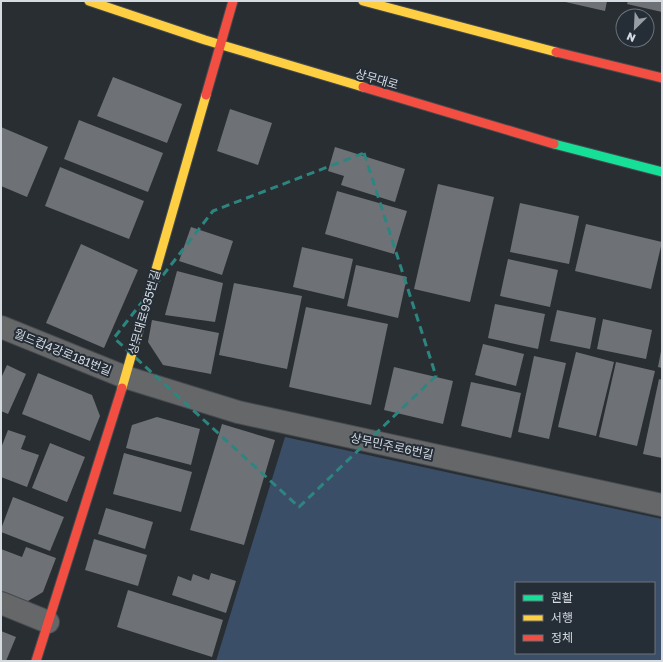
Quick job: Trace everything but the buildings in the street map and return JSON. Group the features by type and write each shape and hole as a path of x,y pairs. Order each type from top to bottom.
{"main road":[{"name":"상무대로","path":"89,1 140,20 293,67 539,140 662,172"},
{"name":"상무대로935번길","path":"36,661 126,377 233,1"},
{"path":"363,1 662,78"}],"street":[{"name":"월드컵4강로181번길","path":"1,327 126,377"},
{"name":"상무민주로6번길","path":"126,377 238,412 662,504"},
{"path":"1,603 48,622"}],"highlighted area":[{"path":"364,153 436,376 299,507 114,338 213,211"}],"shaded area":[{"path":"285,437 662,519 662,661 216,661"}],"traffic: fast":[{"path":"554,144 662,172"}],"traffic: slow":[{"path":"89,1 205,40 363,87"},
{"path":"363,1 556,52"},
{"path":"122,388 206,95"}],"traffic: jam":[{"path":"206,95 233,1"},
{"path":"556,52 662,78"},
{"path":"363,87 554,144"},
{"path":"36,661 122,388"}]}
